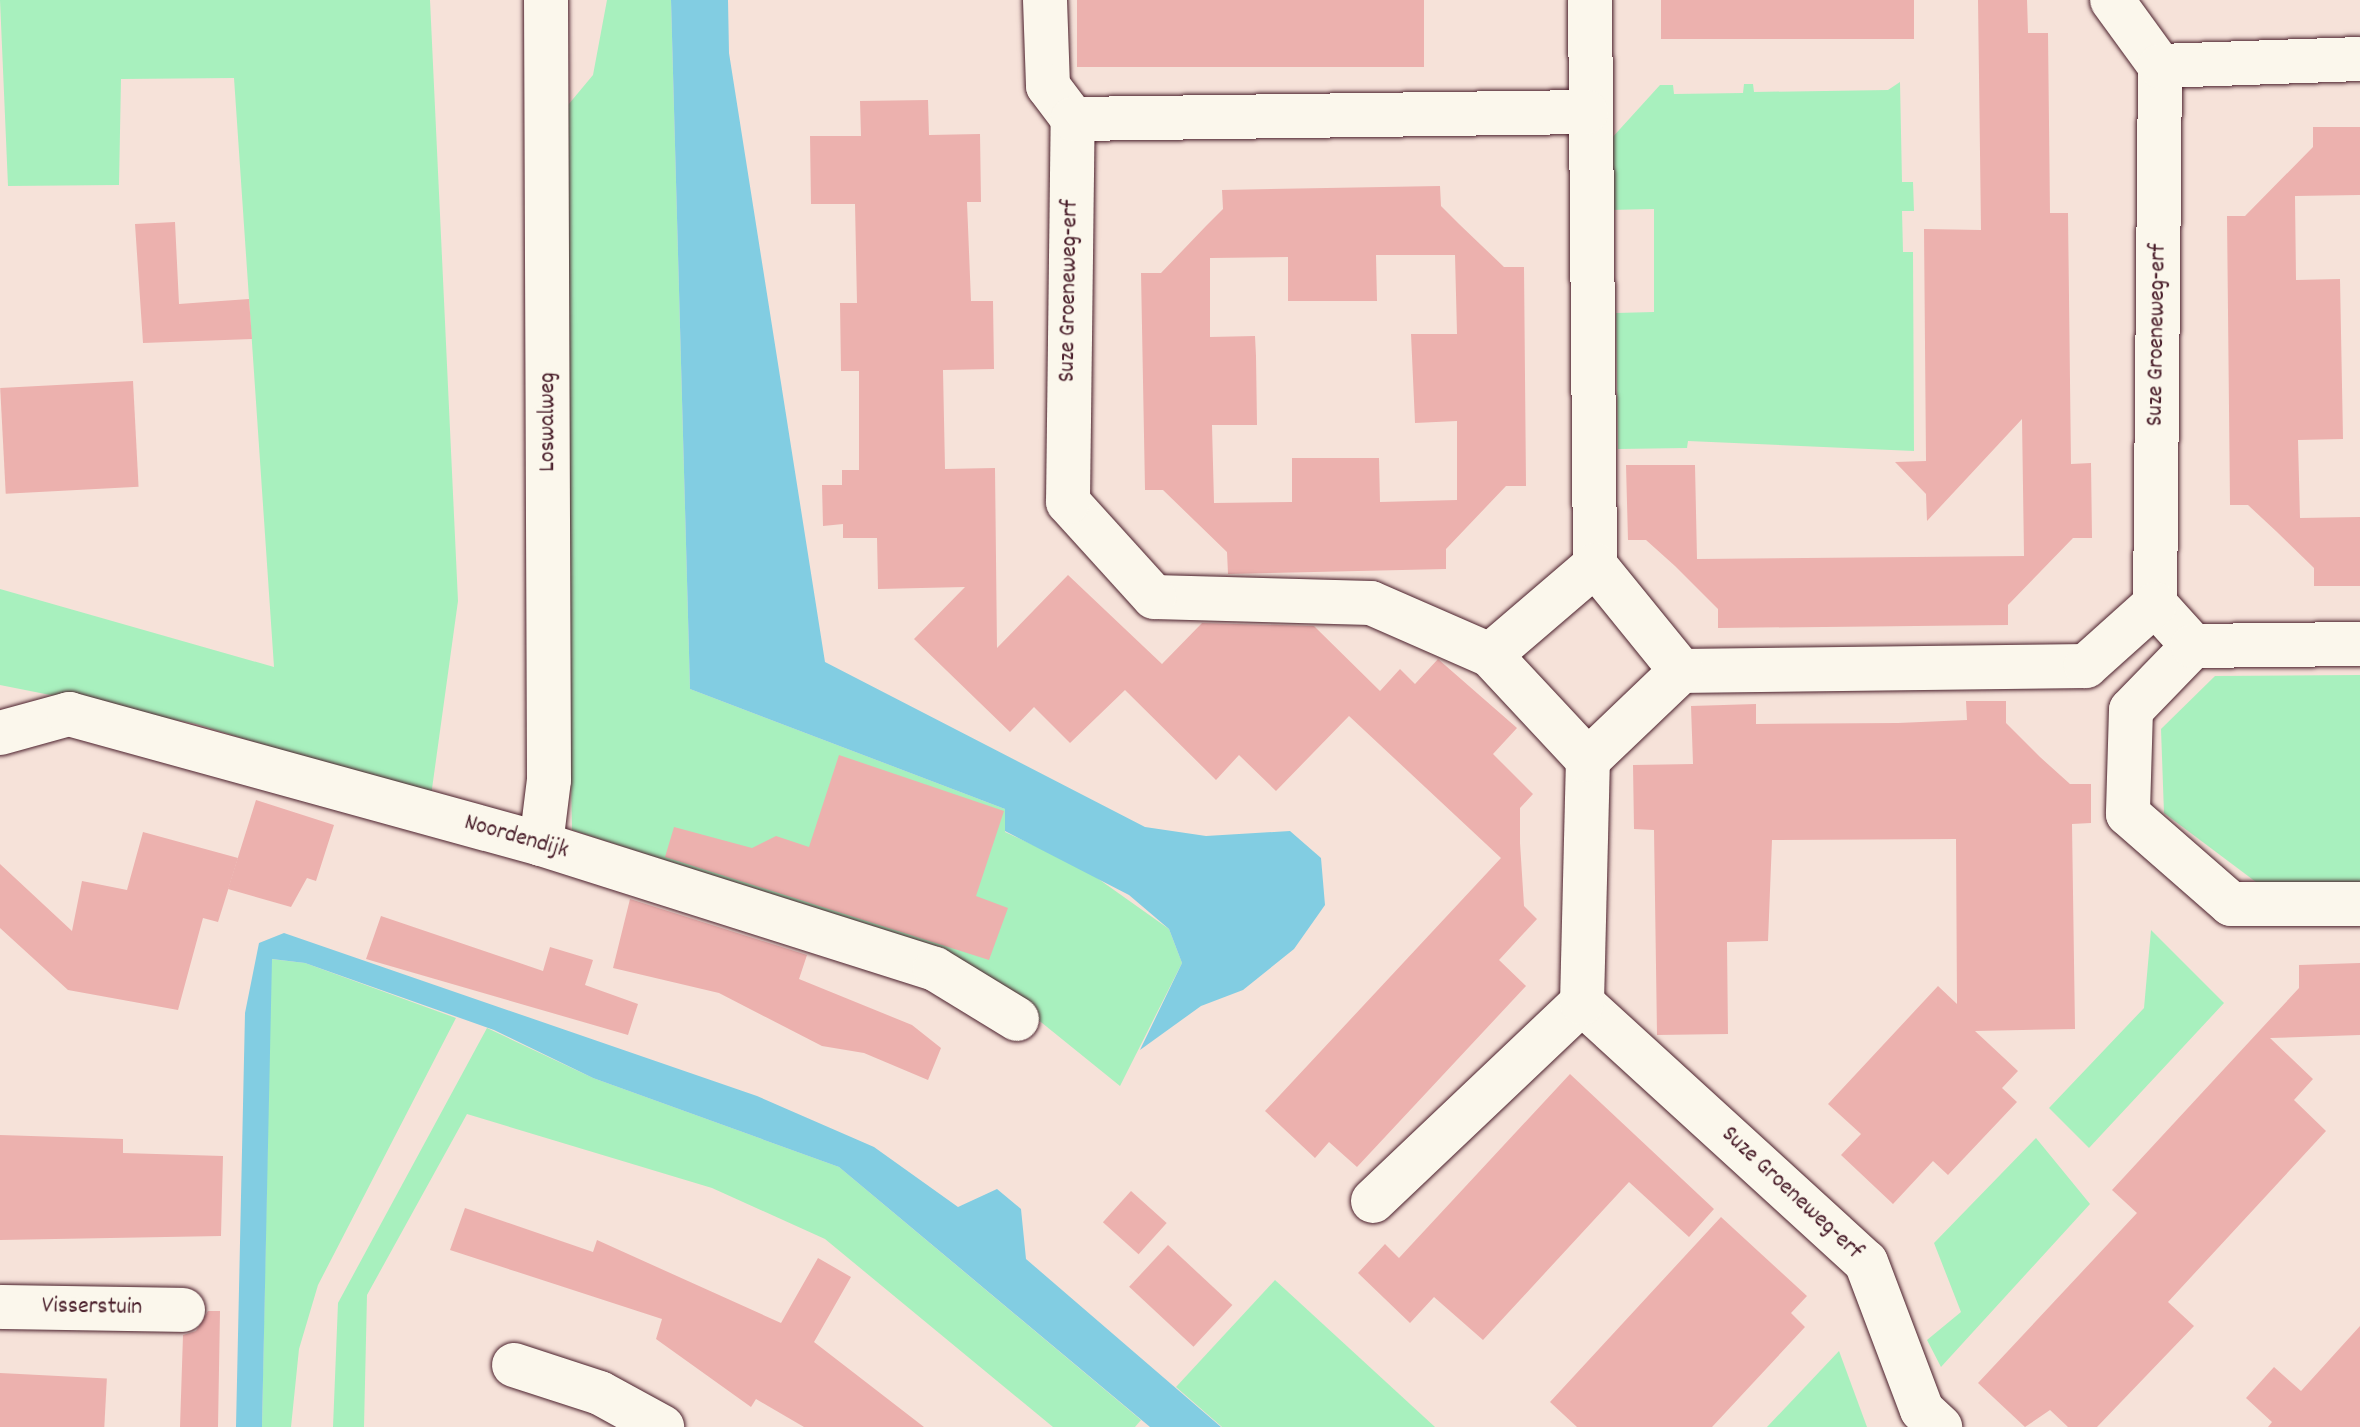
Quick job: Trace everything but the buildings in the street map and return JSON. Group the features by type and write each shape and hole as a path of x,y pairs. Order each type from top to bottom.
{"street":[{"name":"Loswalweg","path":"541,844 549,780 546,0"},
{"path":"1045,0 1048,86 1073,119 1586,112"},
{"path":"1590,0 1586,112 1595,565 1681,671"},
{"path":"2121,3 2160,66 2360,59"},
{"name":"Suze Groeneweg-erf","path":"2155,604 2160,66"},
{"name":"Suze Groeneweg-erf","path":"1073,119 1068,502 1154,597 1371,603 1490,655 1588,760"},
{"path":"1490,655 1595,565"},
{"path":"1373,1201 1582,1003 1588,760 1681,671 2086,666 2155,604 2193,646"},
{"path":"2360,644 2193,646 2131,710 2128,814 2231,904 2360,904"},
{"path":"2086,666 2131,710"},
{"name":"Noordendijk","path":"0,733 69,714 541,844 935,969 1017,1019"},
{"name":"Suze Groeneweg-erf","path":"1582,1003 1866,1262 1922,1410 1940,1427"},
{"name":"Visserstuin","path":"0,1307 183,1310"},
{"path":"514,1365 600,1410 662,1427"}],"green space":[{"path":"0,0 430,0 458,601 431,796 196,724 0,685 0,589 274,667 234,78 121,79 119,185 8,186"},
{"path":"607,0 671,0 690,689 1005,809 1005,832 1083,868 1169,929 1182,963 1120,1086 1005,993 925,945 572,830 558,117 593,75"},
{"path":"1900,82 1902,182 1913,182 1914,211 1902,211 1903,252 1913,252 1914,451 1688,441 1687,448 1618,449 1616,313 1654,312 1654,209 1610,210 1610,140 1660,85 1673,85 1674,94 1743,93 1744,84 1753,84 1754,92 1888,90"},
{"path":"2360,675 2360,882 2256,882 2164,813 2161,729 2215,676"},
{"path":"2151,930 2224,1003 2089,1148 2049,1108 2144,1008"},
{"path":"271,959 305,963 456,1018 318,1285 299,1349 291,1427 262,1427"},
{"path":"487,1028 593,1078 839,1167 1141,1420 1135,1427 1053,1427 825,1239 712,1188 467,1114 367,1295 364,1427 333,1427 338,1303"},
{"path":"2036,1138 2090,1204 1941,1367 1927,1340 1961,1312 1934,1243"},
{"path":"1275,1280 1435,1427 1222,1427 1176,1387"},
{"path":"1839,1351 1867,1427 1767,1427"}],"water":[{"path":"671,0 728,0 729,53 825,662 1145,827 1206,836 1290,831 1321,858 1325,905 1294,949 1243,990 1201,1006 1140,1050 1182,963 1169,929 1129,895 1005,831 1005,809 690,689"},
{"path":"284,933 757,1096 874,1147 958,1207 997,1189 1021,1209 1026,1259 1221,1427 1150,1427 839,1167 593,1078 494,1030 305,963 272,959 262,1427 236,1427 245,1013 259,943"}]}
